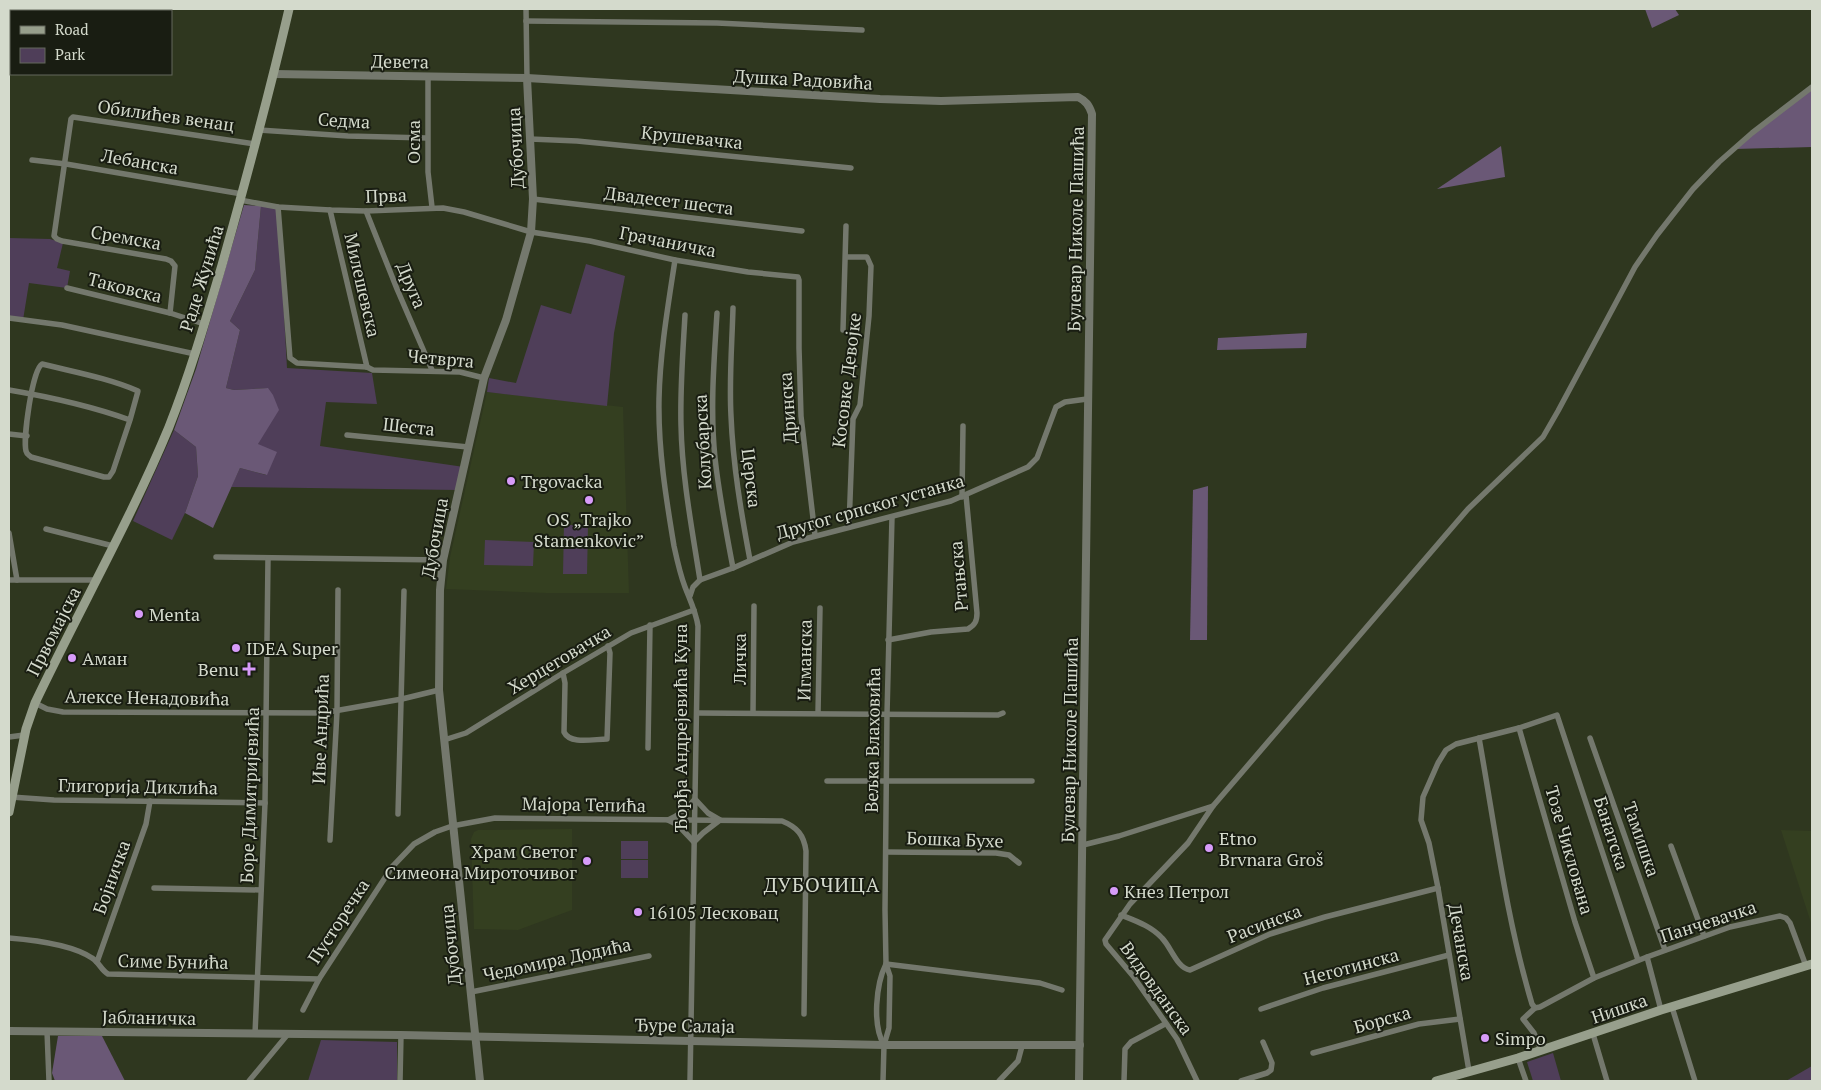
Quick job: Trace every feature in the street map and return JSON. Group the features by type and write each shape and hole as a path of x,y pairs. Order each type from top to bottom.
{"main road":[{"name":"Раде Жунића","path":"96,580 166,434 195,354 260,130 289,9"},
{"name":"Првомајска","path":"9,812 24,735 35,702 96,580"},
{"name":"Нишка","path":"1436,1081 1518,1058 1661,1010 1809,965"}],"street":[{"name":"Дубочица","path":"480,1081 477,1037 452,826 439,690 440,590 443,560 484,378 506,320 531,232 533,199 527,78 526,9"},
{"path":"526,21 717,23 862,30"},
{"name":"Девета","path":"274,74 527,78"},
{"name":"Осма","path":"428,76 428,172 432,207"},
{"name":"Душка Радовића","path":"527,78 889,99 941,100 1078,97"},
{"path":"1121,915 1188,843 1213,806 1468,509 1542,437 1558,411 1634,267 1693,189 1719,162 1752,133 1812,86"},
{"name":"Булевар Николе Пашића","path":"1078,97 1085,100 1092,114 1079,1081"},
{"name":"Обилићев венац","path":"66,164 69,127 73,117 255,144"},
{"name":"Седма","path":"260,130 348,136 428,138"},
{"name":"Крушевачка","path":"530,138 850,168"},
{"name":"Лебанска","path":"32,160 66,164 241,197"},
{"name":"Сремска","path":"66,164 54,236 62,241 171,261 175,266 170,314"},
{"name":"Прва","path":"241,197 278,207 330,210 366,211 432,207 464,212 531,232"},
{"name":"Двадесет шеста","path":"533,199 802,231"},
{"name":"Четврта","path":"278,207 290,358 297,363 367,367 373,370 460,372 484,378"},
{"name":"Милешевска","path":"330,210 367,367"},
{"name":"Друга","path":"366,211 432,370"},
{"name":"Косовке Девојке","path":"843,330 846,226"},
{"name":"Грачаничка","path":"531,232 590,240 675,260 799,278"},
{"name":"Косовке Девојке","path":"846,257 866,257 871,266 869,316 860,406 853,419 849,528"},
{"name":"Ђорђа Андрејевића Куна","path":"675,260 664,329 659,401 661,459 676,559 690,596 698,626 698,713 694,820 690,1081"},
{"name":"Дринска","path":"799,278 801,416 815,535"},
{"name":"Таковска","path":"67,288 204,324"},
{"name":"Церска","path":"733,308 730,414 737,489 750,560"},
{"name":"Колубарска","path":"717,313 713,402 715,457 723,516 733,568"},
{"path":"684,314 681,378 682,450 688,510 700,580 693,587 690,596"},
{"path":"9,318 62,325 195,354"},
{"path":"42,364 138,392 113,472 109,477 31,457 26,451 31,394 37,368 42,364"},
{"path":"9,390 86,407 130,420"},
{"name":"Другог српског устанка","path":"700,580 793,542 935,506 964,496 1032,465 1037,458 1056,407 1066,402 1087,399"},
{"name":"Ртањска","path":"888,640 931,632 968,629 972,627 976,620 977,613 964,496 963,426"},
{"path":"9,434 26,436"},
{"name":"Шеста","path":"347,435 468,447"},
{"name":"Вељка Влаховића","path":"884,1081 884,1045 889,1028 890,976 886,964 886,781 892,517"},
{"path":"46,529 113,546"},
{"path":"9,533 17,580"},
{"path":"216,557 443,560"},
{"name":"Боре Димитријевића","path":"254,1034 265,802 268,558"},
{"path":"9,580 96,580"},
{"name":"Иве Андрића","path":"330,840 337,712 338,590"},
{"path":"398,814 404,591"},
{"name":"Личка","path":"753,712 754,606"},
{"name":"Игманска","path":"818,713 820,608"},
{"name":"Херцеговачка","path":"444,740 466,733 608,646 650,625 694,610"},
{"path":"648,748 650,625"},
{"path":"563,673 565,683 564,732 566,735 572,739 607,739 610,653 608,646"},
{"name":"Алексе Ненадовића","path":"35,702 47,709 63,712 266,714 337,712 439,690"},
{"path":"698,713 998,715 1002,713"},
{"name":"Банатска","path":"1519,728 1557,715 1638,960"},
{"path":"1519,728 1479,738 1520,965 1532,1004 1535,1008 1523,1019 1534,1033 1541,1050"},
{"name":"Тозе Чиклована","path":"1519,728 1575,922 1594,978"},
{"path":"9,737 24,735"},
{"name":"Дечанска","path":"1469,1071 1438,888 1429,843 1421,820 1423,797 1446,750 1456,744 1479,738"},
{"name":"Тамишка","path":"1590,738 1665,950"},
{"path":"827,781 1032,781"},
{"name":"Глигорија Диклића","path":"11,797 54,800 265,802"},
{"path":"695,799 708,813 720,820 694,842 678,825 668,820 688,809 695,799"},
{"name":"Бојничка","path":"97,962 146,824 150,801"},
{"path":"1083,845 1119,836 1213,806"},
{"name":"Мајора Тепића","path":"452,826 496,818 782,821 794,826 803,837 806,851 804,1014"},
{"name":"Пусторечка","path":"303,1010 319,979 392,867 414,844 435,832 452,826"},
{"path":"1671,846 1704,936"},
{"name":"Бошка Бухе","path":"886,852 996,853 1009,855 1019,863"},
{"path":"154,888 261,890"},
{"name":"Расинска","path":"1121,915 1148,926 1157,933 1169,946 1182,966 1190,970 1270,934 1343,912 1438,888"},
{"name":"Видовданска","path":"1121,915 1105,940 1106,944 1153,1002 1165,1024 1180,1044 1197,1081"},
{"name":"Панчевачка","path":"1535,1008 1549,1003 1594,978 1638,960 1740,924 1775,916 1784,917 1792,928 1809,965"},
{"name":"Симе Бунића","path":"9,938 50,943 82,953 97,962 99,968 108,974 258,977"},
{"name":"Неготинска","path":"1261,1009 1323,988 1449,955"},
{"name":"Чедомира Додића","path":"471,992 649,956"},
{"path":"1647,957 1661,1010"},
{"path":"886,964 1040,983 1062,990"},
{"name":"Вељка Влаховића","path":"884,1045 879,1037 878,992 880,976 886,964"},
{"name":"Пусторечка","path":"258,977 319,979"},
{"path":"1672,1007 1694,1081"},
{"name":"Борска","path":"1313,1053 1419,1024 1460,1019"},
{"path":"1124,1081 1125,1049 1131,1042 1165,1024"},
{"name":"Јабланичка","path":"9,1031 288,1034"},
{"path":"47,1031 49,1081"},
{"path":"249,1081 288,1034"},
{"name":"Ђуре Салаја","path":"288,1034 884,1045 1080,1045"},
{"path":"1593,1034 1607,1081"},
{"path":"400,1081 401,1035"},
{"path":"1242,1081 1271,1070 1272,1063 1264,1042"},
{"path":"999,1081 1018,1061 1022,1046"},
{"path":"1518,1058 1526,1081"}],"shaded area":[{"path":"1645,9 1675,9 1679,15 1652,28"},
{"path":"1812,87 1812,147 1735,149"},
{"path":"1501,146 1505,177 1437,189"},
{"path":"244,205 261,206 255,270 230,321 240,330 226,388 234,390 268,388 279,410 258,444 277,452 267,475 240,468 213,528 185,513 198,476 196,447 174,430 196,369"},
{"path":"1307,333 1306,348 1217,350 1218,338"},
{"path":"487,392 623,407 629,593 546,593 446,589 450,557"},
{"path":"1208,486 1207,640 1190,640 1193,490"},
{"path":"572,829 572,910 518,930 474,929 471,839 474,832 478,830"},
{"path":"1781,830 1812,831 1812,926"},
{"path":"58,1036 102,1036 125,1081 55,1081 52,1073"}],"green space":[{"path":"261,206 278,207 287,368 372,373 377,404 326,402 320,446 464,467 458,490 231,487 240,468 266,475 258,444 268,388 234,390 226,388 240,330 230,321 255,270"},
{"path":"9,238 50,239 63,243 57,268 70,271 67,288 29,283 23,320 9,318"},
{"path":"586,264 625,276 614,333 607,406 487,392 489,378 516,383 541,305 571,314"},
{"path":"174,430 196,447 198,476 185,513 172,540 133,521"},
{"path":"564,525 588,525 587,574 563,574"},
{"path":"485,540 534,542 533,566 484,565"},
{"path":"621,841 648,841 648,859 621,859"},
{"path":"621,860 648,860 648,878 621,878"},
{"path":"321,1040 397,1042 397,1081 308,1081"},
{"path":"1553,1053 1561,1081 1533,1081 1527,1062"},
{"path":"1812,1066 1812,1081 1786,1081"}],"place":[{"name":"Trgovacka","path":"511,481"},
{"name":"OS „Trajko Stamenkovic”","path":"589,500"},
{"name":"Menta","path":"139,614"},
{"name":"IDEA Super","path":"236,648"},
{"name":"Аман","path":"72,658"},
{"name":"Benu","path":"249,669"},
{"name":"Etno Brvnara Groš","path":"1209,848"},
{"name":"Храм Светог Симеона Мироточивог","path":"587,861"},
{"name":"Кнез Петрол","path":"1114,891"},
{"name":"16105 Лесковац","path":"638,912"},
{"name":"Simpo","path":"1485,1038"}],"district":[{"name":"ДУБОЧИЦА","path":"822,884"}]}
